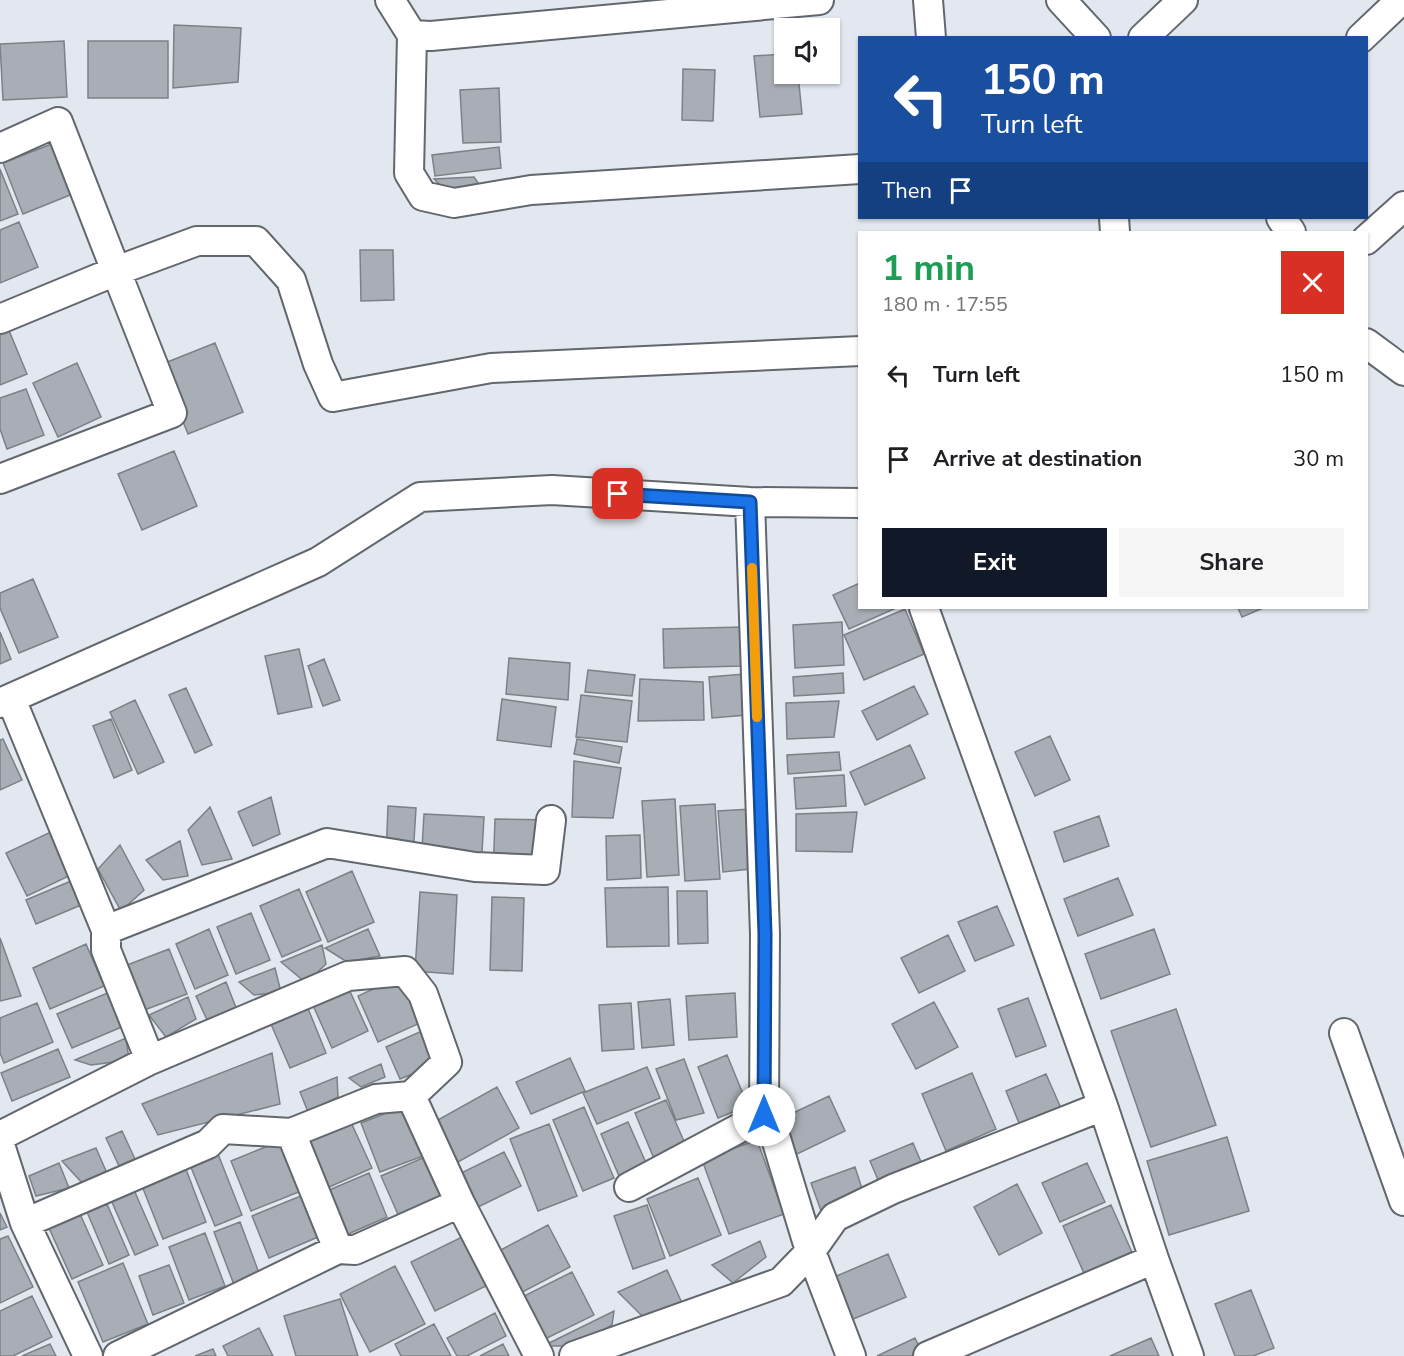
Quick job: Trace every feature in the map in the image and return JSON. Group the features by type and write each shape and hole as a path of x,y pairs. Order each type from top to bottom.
{"street":[{"path":"390,0 412,35 409,173 423,196 454,203 531,190 858,169"},
{"path":"412,35 431,36 819,0"},
{"path":"928,0 931,36"},
{"path":"1061,0 1094,36"},
{"path":"1145,36 1183,0"},
{"path":"1363,36 1401,0"},
{"path":"0,148 58,122 172,413 0,479"},
{"path":"1368,238 1404,206"},
{"path":"0,319 116,271 197,241 256,241 291,280 318,364 333,397 491,368 858,351"},
{"path":"1368,344 1404,371"},
{"path":"150,1060 106,950 106,930 5,701 318,562 420,497 552,490 750,502 858,503"},
{"path":"750,502 765,934 764,1115"},
{"path":"924,609 1103,1106 1189,1356"},
{"path":"106,930 327,843 475,867 545,870 551,820"},
{"path":"0,1136 150,1060 348,976 405,971 423,994 447,1062 411,1096 376,1099 291,1133 223,1129 208,1144 25,1223"},
{"path":"1344,1033 1404,1201"},
{"path":"411,1096 460,1203 539,1356"},
{"path":"574,1356 781,1282 811,1251 835,1217 893,1189 1103,1106"},
{"path":"629,1187 764,1115"},
{"path":"764,1115 770,1119 811,1251 851,1356"},
{"path":"291,1133 339,1249"},
{"path":"0,1145 25,1223 88,1356"},
{"path":"118,1356 339,1249 355,1250 460,1203"},
{"path":"928,1356 1154,1259"}],"building":[{"path":"174,25 241,28 238,82 173,88"},
{"path":"64,41 67,97 3,100 0,44"},
{"path":"88,41 168,41 168,98 88,98"},
{"path":"774,55 774,84 799,84 802,114 760,117 754,56"},
{"path":"683,69 715,70 713,121 682,120"},
{"path":"499,88 501,142 463,143 460,90"},
{"path":"54,143 75,193 23,214 3,163"},
{"path":"499,147 501,168 435,176 432,155"},
{"path":"0,169 18,214 0,221"},
{"path":"474,177 482,189 443,188 434,179"},
{"path":"19,222 38,267 0,283 0,230"},
{"path":"360,250 393,250 394,300 361,301"},
{"path":"8,328 27,374 0,385 0,332"},
{"path":"215,343 243,412 188,434 160,365"},
{"path":"77,363 101,417 58,437 33,383"},
{"path":"26,389 44,435 7,449 0,429 0,398"},
{"path":"174,451 197,506 142,530 118,474"},
{"path":"33,579 58,637 19,653 0,608 0,593"},
{"path":"858,584 858,609 894,609 849,629 833,595"},
{"path":"905,609 924,654 864,680 844,635"},
{"path":"1238,609 1261,609 1242,617"},
{"path":"842,622 844,665 795,668 793,625"},
{"path":"742,627 743,666 664,668 663,629"},
{"path":"0,632 11,659 0,664"},
{"path":"299,649 312,707 278,714 265,656"},
{"path":"509,658 570,663 568,700 506,694"},
{"path":"324,659 340,700 323,706 308,666"},
{"path":"588,670 635,675 632,696 585,692"},
{"path":"843,673 844,693 794,696 793,677"},
{"path":"744,674 747,715 712,718 709,677"},
{"path":"640,679 703,682 704,720 638,721"},
{"path":"914,686 928,714 877,740 862,711"},
{"path":"186,688 212,745 195,753 169,695"},
{"path":"581,695 632,701 627,742 576,737"},
{"path":"502,699 556,707 551,747 497,740"},
{"path":"135,700 164,762 138,774 110,712"},
{"path":"839,701 834,737 787,739 786,703"},
{"path":"111,719 132,770 114,778 93,726"},
{"path":"1050,736 1070,780 1035,796 1015,752"},
{"path":"3,739 22,780 0,790 0,740"},
{"path":"577,739 622,747 619,763 574,754"},
{"path":"910,745 925,778 865,805 850,772"},
{"path":"839,752 841,770 788,774 787,755"},
{"path":"574,761 621,768 613,818 572,817"},
{"path":"844,775 846,806 796,809 794,778"},
{"path":"271,797 280,834 253,846 238,812"},
{"path":"675,799 679,875 647,877 642,801"},
{"path":"715,804 720,879 685,881 680,806"},
{"path":"388,806 416,808 413,857 386,856"},
{"path":"210,807 232,859 202,865 188,830"},
{"path":"751,809 751,869 723,872 718,811"},
{"path":"857,812 852,852 796,851 796,814"},
{"path":"424,814 484,817 481,870 421,866"},
{"path":"1099,816 1109,846 1064,862 1054,832"},
{"path":"495,819 554,820 552,877 493,876"},
{"path":"53,831 73,874 27,896 6,853"},
{"path":"640,835 641,878 607,880 606,836"},
{"path":"180,841 188,876 163,880 146,860"},
{"path":"120,845 144,890 121,911 98,869"},
{"path":"352,871 374,922 328,942 306,892"},
{"path":"1118,878 1133,915 1078,936 1064,899"},
{"path":"71,881 81,905 36,924 26,900"},
{"path":"668,887 669,946 607,947 605,888"},
{"path":"299,889 321,940 282,957 260,906"},
{"path":"677,891 707,891 708,943 678,944"},
{"path":"420,892 457,895 453,974 415,971"},
{"path":"492,897 524,898 522,971 490,970"},
{"path":"997,906 1014,945 975,961 958,922"},
{"path":"251,913 270,960 236,974 217,927"},
{"path":"209,929 228,975 195,989 176,944"},
{"path":"368,929 380,956 347,962 325,948"},
{"path":"1154,929 1170,974 1101,999 1085,954"},
{"path":"948,935 965,971 919,993 901,958"},
{"path":"0,938 21,996 0,1001"},
{"path":"86,944 104,986 50,1009 33,968"},
{"path":"322,945 326,964 306,983 281,962"},
{"path":"169,949 187,994 139,1012 122,967"},
{"path":"275,968 281,992 254,995 239,982"},
{"path":"399,977 420,1023 378,1042 358,996"},
{"path":"226,982 237,1010 208,1022 196,996"},
{"path":"348,987 368,1031 332,1048 312,1003"},
{"path":"110,992 124,1026 72,1048 57,1014"},
{"path":"735,993 737,1037 689,1040 686,996"},
{"path":"188,997 196,1019 166,1037 149,1015"},
{"path":"1028,998 1046,1046 1016,1057 998,1009"},
{"path":"670,999 674,1045 642,1048 638,1002"},
{"path":"934,1002 958,1047 916,1069 892,1024"},
{"path":"37,1003 53,1042 4,1063 0,1053 0,1018"},
{"path":"631,1003 634,1049 602,1051 599,1005"},
{"path":"307,1006 326,1053 290,1068 270,1022"},
{"path":"1176,1009 1216,1125 1151,1147 1111,1031"},
{"path":"422,1031 437,1064 400,1079 386,1047"},
{"path":"126,1038 129,1060 91,1065 75,1060"},
{"path":"58,1049 70,1077 12,1101 1,1073"},
{"path":"272,1053 280,1104 158,1135 142,1104"},
{"path":"727,1055 748,1106 718,1118 698,1067"},
{"path":"570,1058 585,1091 531,1114 516,1082"},
{"path":"684,1059 704,1113 676,1120 656,1069"},
{"path":"381,1064 385,1077 361,1087 349,1078"},
{"path":"647,1067 660,1098 597,1124 583,1093"},
{"path":"972,1073 996,1129 946,1151 922,1094"},
{"path":"1046,1074 1064,1115 1023,1133 1006,1091"},
{"path":"337,1077 338,1097 308,1112 300,1092"},
{"path":"497,1087 519,1128 458,1162 436,1121"},
{"path":"829,1096 845,1131 797,1154 780,1119"},
{"path":"666,1100 687,1148 655,1161 635,1113"},
{"path":"404,1106 423,1156 380,1172 361,1123"},
{"path":"584,1107 614,1178 583,1191 553,1120"},
{"path":"349,1118 372,1168 327,1188 304,1138"},
{"path":"628,1122 647,1165 619,1176 601,1134"},
{"path":"549,1124 577,1196 538,1211 510,1139"},
{"path":"122,1131 135,1159 119,1166 106,1138"},
{"path":"1227,1137 1249,1211 1169,1235 1147,1161"},
{"path":"285,1139 306,1189 251,1211 231,1161"},
{"path":"757,1140 784,1214 729,1234 702,1160"},
{"path":"913,1143 927,1176 884,1194 870,1161"},
{"path":"96,1148 106,1171 84,1185 62,1161"},
{"path":"504,1152 521,1186 470,1211 453,1177"},
{"path":"218,1154 242,1215 215,1226 190,1165"},
{"path":"425,1157 443,1201 400,1219 381,1176"},
{"path":"59,1163 69,1188 36,1196 29,1176"},
{"path":"1087,1163 1105,1202 1060,1222 1042,1183"},
{"path":"184,1164 206,1222 163,1239 140,1181"},
{"path":"855,1167 867,1204 824,1219 811,1183"},
{"path":"369,1173 387,1217 346,1235 327,1191"},
{"path":"698,1178 721,1235 670,1256 647,1199"},
{"path":"1017,1184 1042,1233 999,1255 974,1207"},
{"path":"134,1190 158,1245 135,1255 111,1200"},
{"path":"308,1193 325,1234 269,1258 252,1216"},
{"path":"107,1204 129,1255 109,1264 87,1212"},
{"path":"647,1205 665,1258 633,1269 614,1216"},
{"path":"1111,1205 1135,1259 1087,1280 1063,1226"},
{"path":"0,1213 7,1227 0,1230"},
{"path":"80,1214 103,1265 72,1279 49,1228"},
{"path":"240,1222 262,1281 236,1290 214,1232"},
{"path":"548,1225 570,1267 515,1296 493,1254"},
{"path":"205,1233 225,1286 189,1300 169,1247"},
{"path":"8,1236 33,1287 0,1303 0,1239"},
{"path":"462,1237 486,1286 435,1311 411,1262"},
{"path":"760,1241 766,1257 733,1283 712,1265"},
{"path":"888,1254 906,1297 851,1320 832,1278"},
{"path":"123,1263 148,1324 103,1342 78,1282"},
{"path":"169,1265 184,1303 153,1315 139,1276"},
{"path":"395,1266 425,1324 370,1352 340,1294"},
{"path":"667,1270 682,1303 642,1316 618,1292"},
{"path":"572,1272 594,1315 539,1342 518,1299"},
{"path":"1251,1290 1274,1348 1253,1356 1235,1356 1215,1304"},
{"path":"32,1296 52,1337 13,1356 0,1356 0,1311"},
{"path":"340,1299 358,1356 296,1356 284,1316"},
{"path":"614,1311 612,1325 577,1346 543,1346"},
{"path":"495,1313 506,1336 467,1356 457,1356 447,1338"},
{"path":"434,1324 451,1356 401,1356 395,1344"},
{"path":"259,1328 273,1356 228,1356 223,1346"},
{"path":"915,1338 924,1356 877,1356"},
{"path":"1151,1338 1159,1356 1110,1356"},
{"path":"50,1344 56,1356 22,1356"},
{"path":"503,1344 509,1356 480,1356"},
{"path":"213,1349 216,1356 195,1356"}],"slow traffic":[{"path":"752,568 757,717"}],"route":[{"path":"618,494 750,502 765,934 764,1115"}]}
